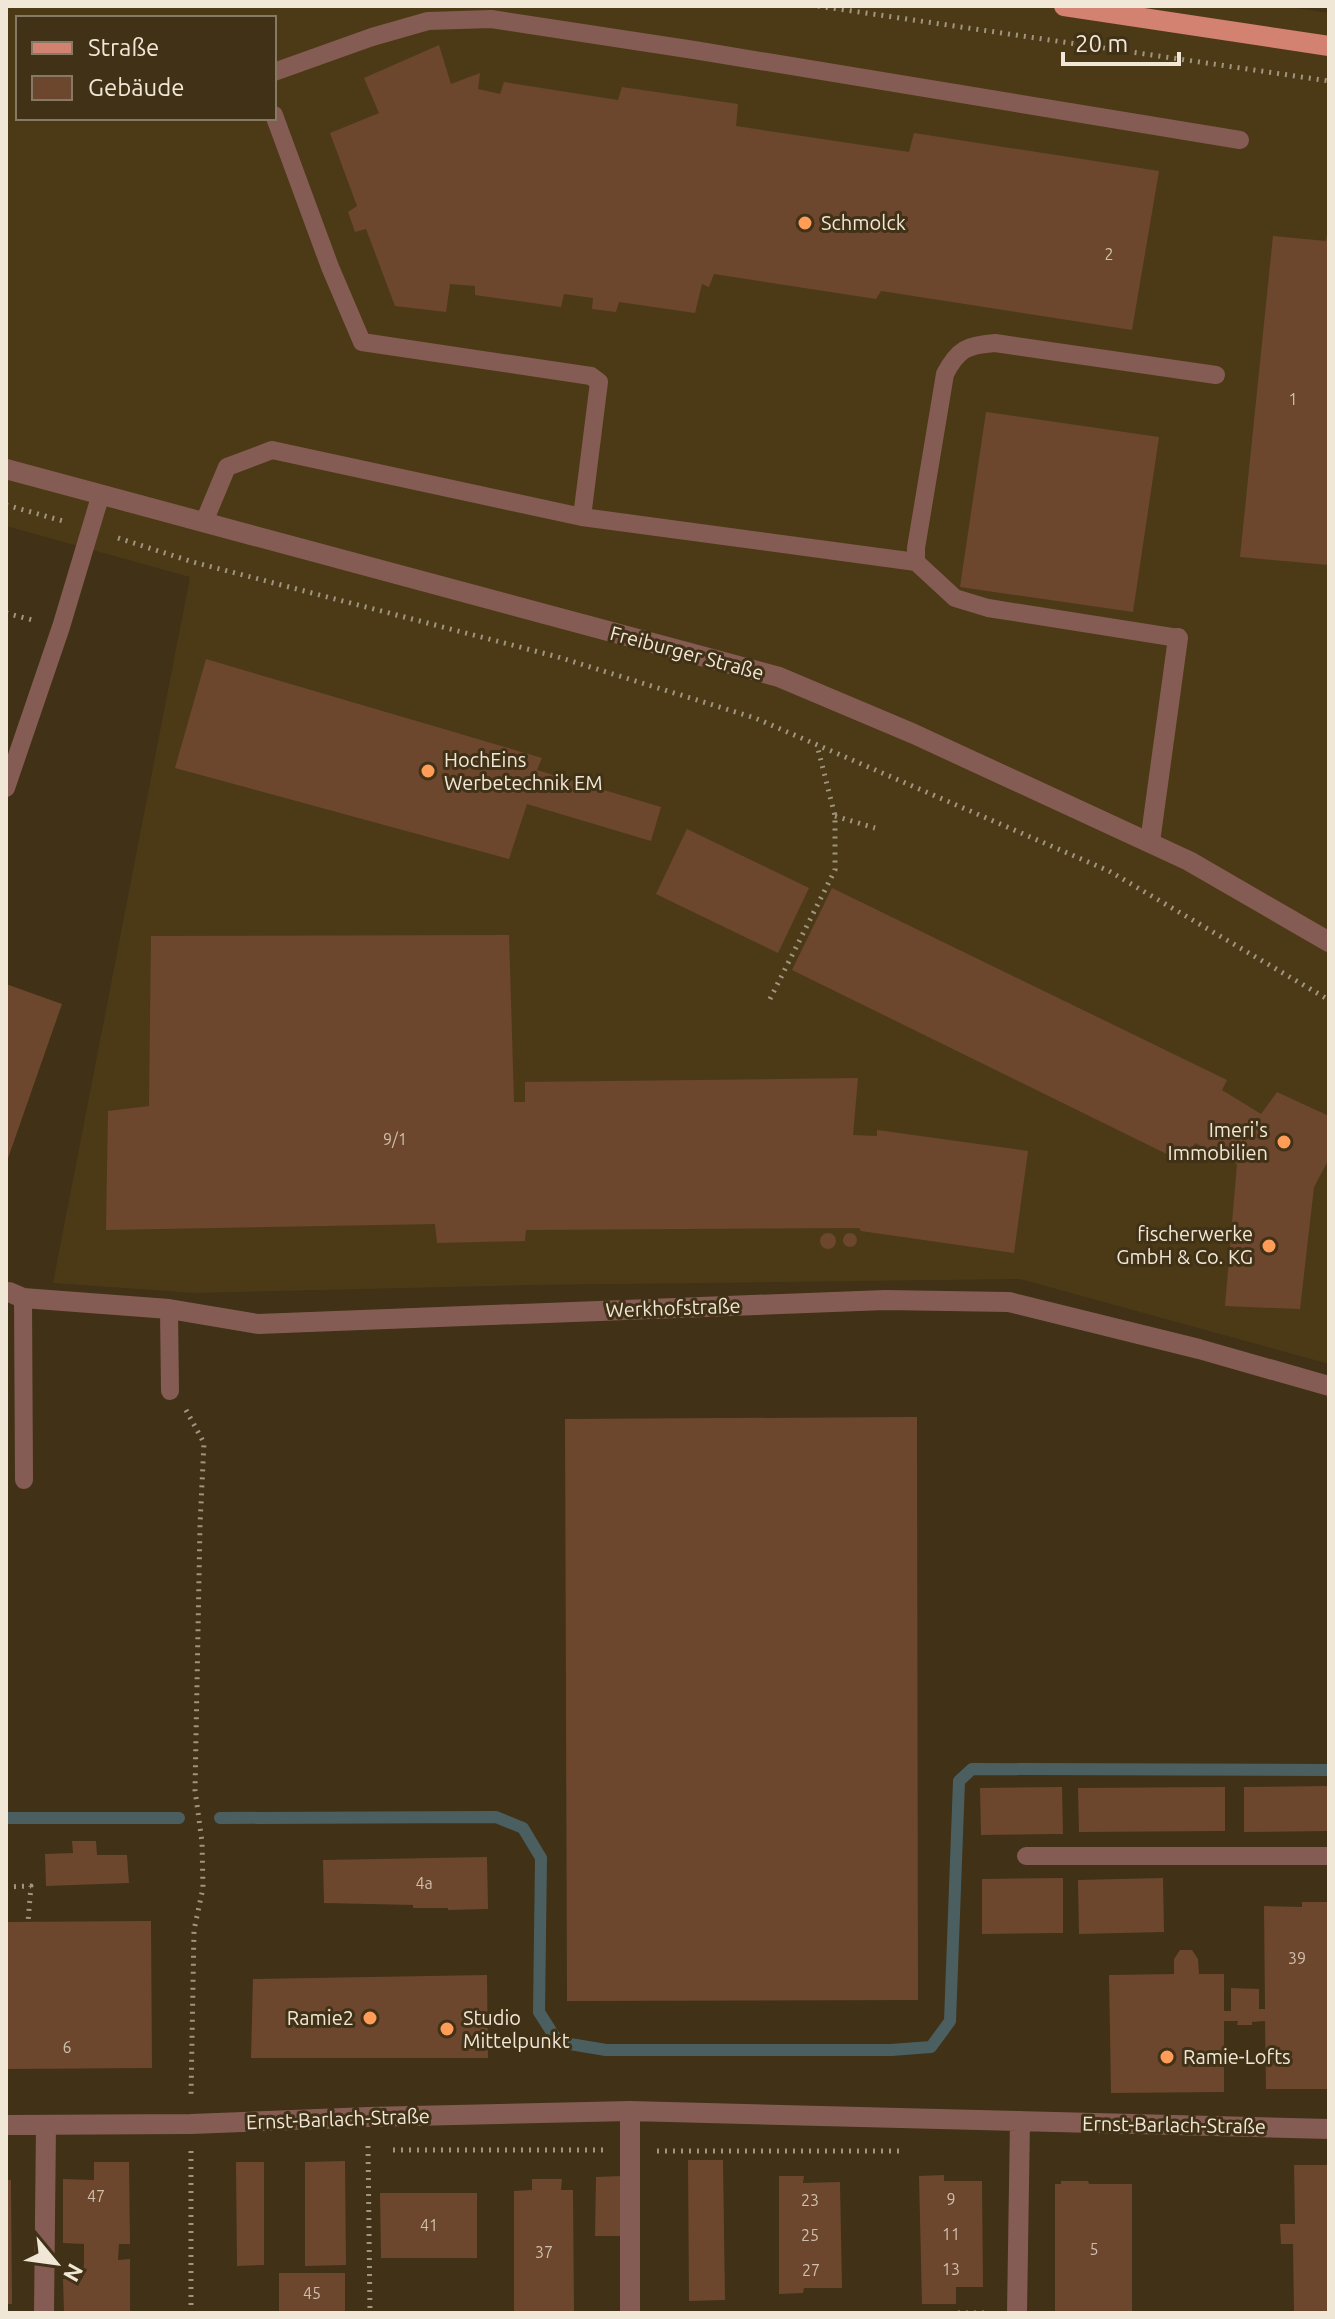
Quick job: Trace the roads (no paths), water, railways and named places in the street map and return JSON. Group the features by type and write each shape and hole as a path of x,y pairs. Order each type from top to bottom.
{"main road":[{"path":"1064,6 1329,46"}],"street":[{"name":"Freiburger Straße","path":"6,469 100,497 204,522 779,677 914,734 1150,842 1189,861 1329,942"},
{"path":"1150,842 1178,638"},
{"name":"Werkhofstraße","path":"16,1295 169,1309 258,1324 885,1300 1009,1302 1199,1349 1329,1386"},
{"path":"630,2111 630,2313"},
{"name":"Ernst-Barlach-Straße","path":"6,2125 191,2124 630,2111 1329,2129"},
{"path":"1017,2313 1020,2121"},
{"path":"44,2313 46,2125"}],"lane":[{"path":"276,71 428,21 491,19 1240,140"},
{"path":"276,120 330,267 362,342 591,376 599,382 582,517"},
{"path":"916,562 945,374 954,356 973,344 995,343 1216,375"},
{"path":"204,522 227,467 272,450 582,517 916,562 955,598 988,608 1178,638"},
{"path":"6,788 100,497"},
{"path":"16,1295 24,1480"},
{"path":"169,1309 170,1391"},
{"path":"1026,1856 1329,1856"}],"waterway":[{"path":"220,1818 496,1817 523,1828 541,1858 539,2012 558,2042 606,2050 891,2050 931,2047 950,2021 959,1781 972,1769 1329,1770"},
{"path":"6,1818 179,1818"}],"place":[{"name":"Schmolck","path":"805,223"},
{"name":"HochEins Werbetechnik EM","path":"428,771"},
{"name":"Imeri's Immobilien","path":"1284,1142"},
{"name":"fischerwerke GmbH & Co. KG","path":"1269,1246"},
{"name":"Ramie2","path":"370,2018"},
{"name":"Studio Mittelpunkt","path":"447,2029"},
{"name":"Ramie-Lofts","path":"1167,2057"}]}
